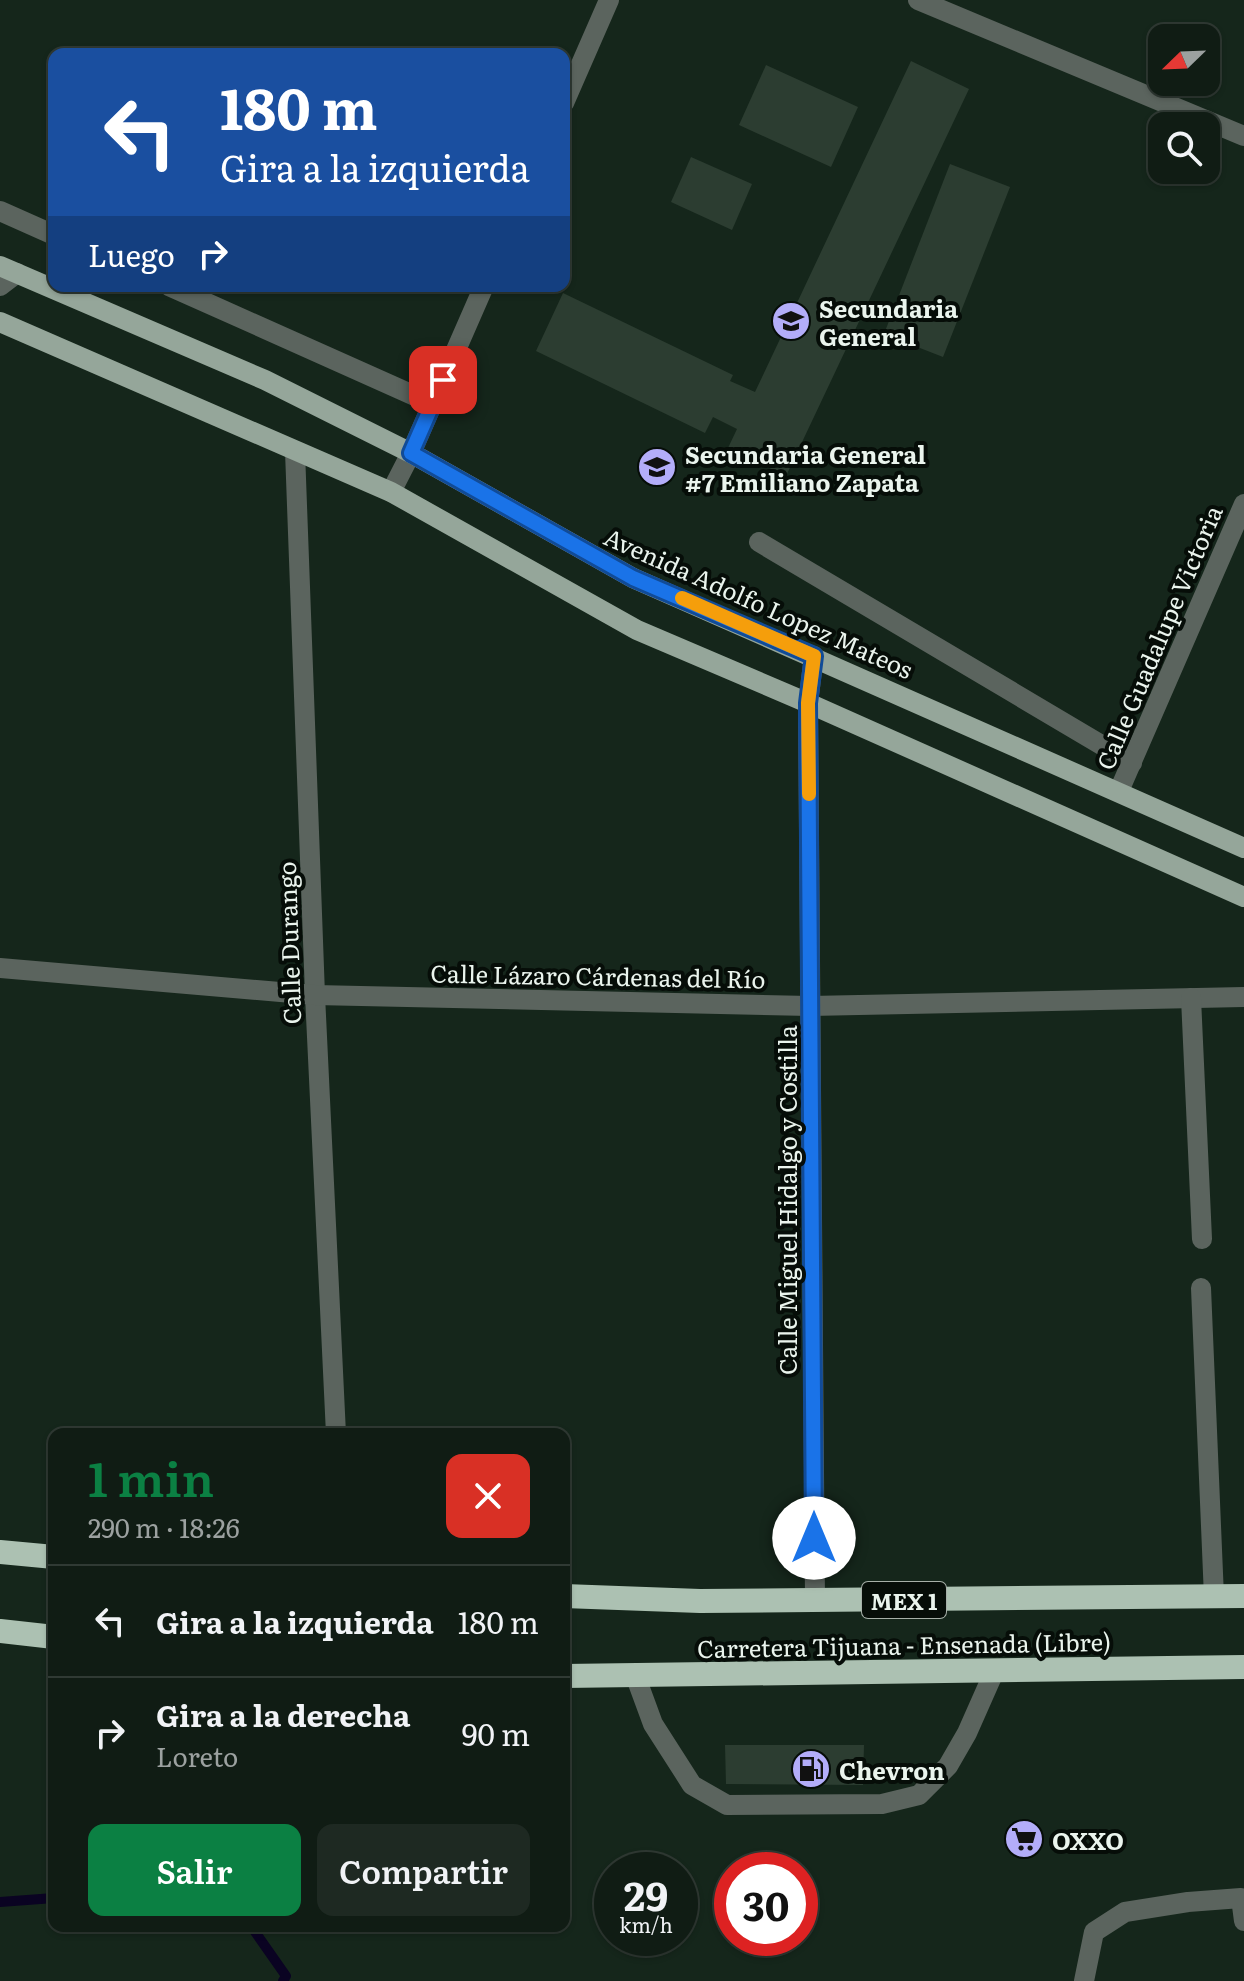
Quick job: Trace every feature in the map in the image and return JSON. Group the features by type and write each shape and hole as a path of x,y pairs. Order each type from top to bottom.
{"highway":[{"path":"0,1552 48,1556"},
{"name":"Carretera Tijuana - Ensenada (Libre)","path":"570,1594 700,1601 1244,1596"},
{"path":"0,1631 48,1636"},
{"name":"Carretera Tijuana - Ensenada (Libre)","path":"570,1676 1244,1667"}],"main road":[{"name":"Avenida Adolfo Lopez Mateos","path":"8,270 48,287"},
{"name":"Avenida Adolfo Lopez Mateos","path":"59,292 265,380 411,453 633,578 1244,848"},
{"path":"0,322 391,492 637,630 1244,897"}],"street":[{"path":"570,89 609,0"},
{"path":"918,0 1244,136"},
{"path":"0,211 48,232"},
{"path":"0,286 8,270"},
{"path":"182,292 433,404"},
{"path":"391,492 481,292"},
{"name":"Calle Durango","path":"295,451 315,995 336,1428"},
{"name":"Calle Guadalupe Victoria","path":"1119,791 1244,504"},
{"path":"759,542 1132,763"},
{"name":"Calle Miguel Hidalgo y Costilla","path":"814,656 808,703 815,1600"},
{"name":"Calle Lázaro Cárdenas del Río","path":"0,968 315,995 810,1006 1244,997"},
{"path":"1191,998 1202,1239"},
{"path":"1201,1288 1214,1597"},
{"path":"635,1675 653,1724 692,1785 727,1805 882,1804 919,1795 948,1766 967,1733 994,1672"},
{"path":"1084,1981 1094,1932 1125,1912 1242,1897 1244,1921"}],"building":[{"path":"911,61 969,89 786,476 728,448 737,429 713,417 705,433 536,351 563,293 733,375 730,381 755,392"},
{"path":"766,65 858,107 831,167 739,125"},
{"path":"691,157 752,184 732,230 671,202"},
{"path":"950,164 1010,187 943,357 884,334"},
{"path":"725,1745 864,1745 863,1785 726,1784"}],"waterway":[{"path":"0,1902 48,1898"},
{"path":"255,1932 286,1976 283,1981"}],"slow traffic":[{"path":"682,598 814,656 808,703 809,794"}],"place":[{"name":"Secundaria General","path":"791,321"},
{"name":"Secundaria General #7 Emiliano Zapata","path":"657,467"},
{"name":"Chevron","path":"811,1769"},
{"name":"OXXO","path":"1024,1839"}],"route":[{"path":"443,380 411,453 633,578 814,656 808,703 814,1538"}]}
